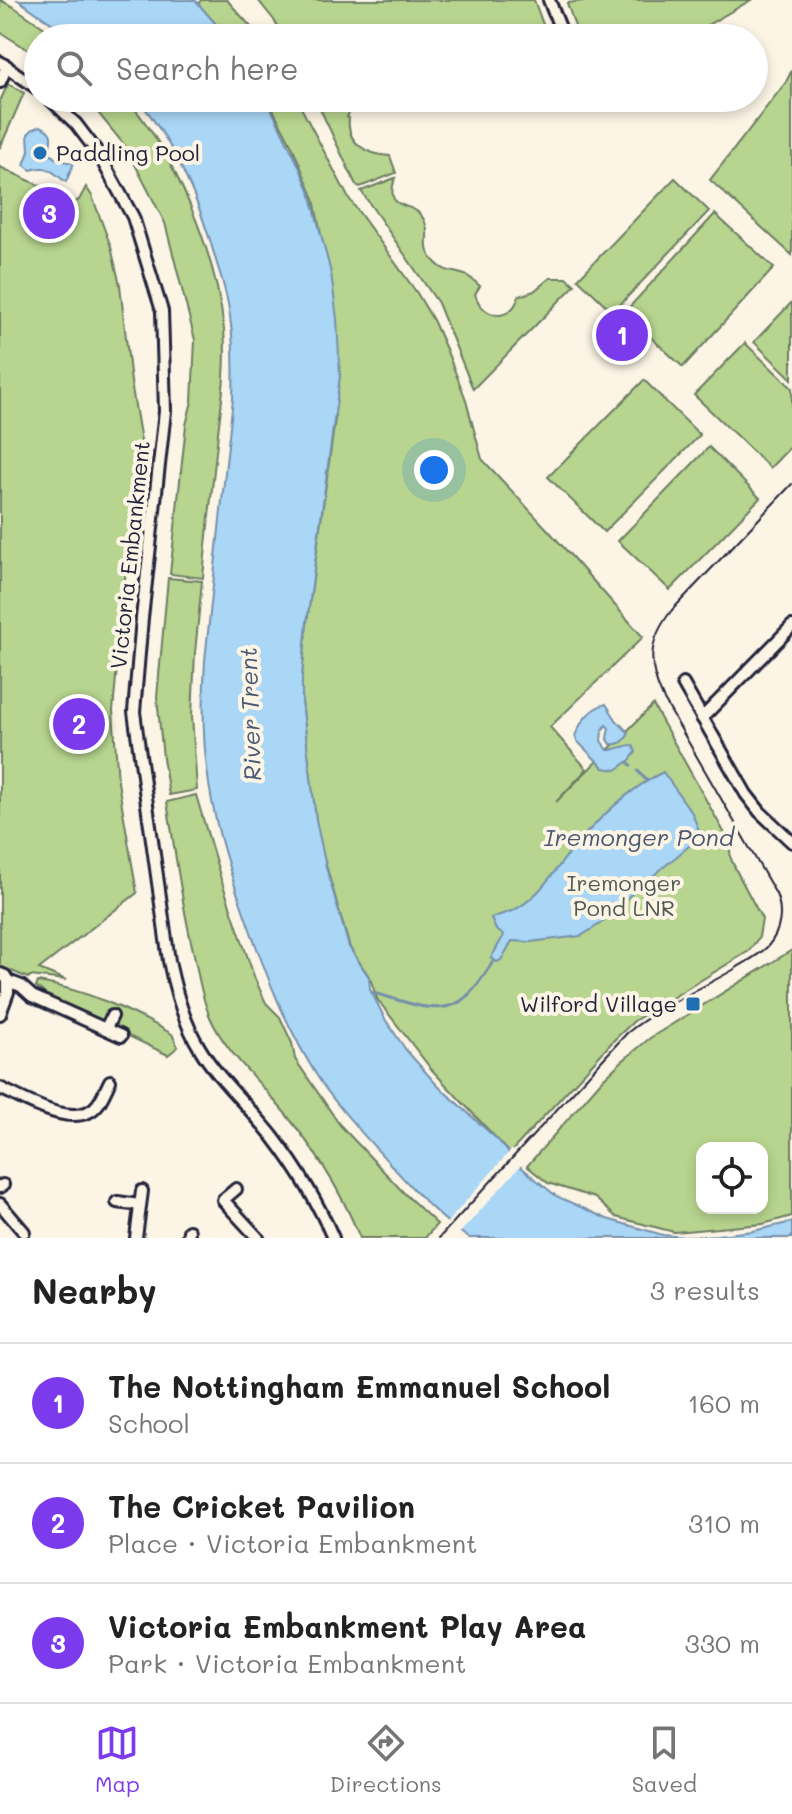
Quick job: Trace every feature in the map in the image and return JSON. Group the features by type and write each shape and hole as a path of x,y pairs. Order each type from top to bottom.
{"street":[{"path":"549,0 558,24"},
{"path":"0,82 4,64 24,79"},
{"name":"Victoria Embankment","path":"64,112 98,153 133,217 162,311 165,411 134,712 169,961 178,1000 199,1047 274,1138 299,1174 333,1238"},
{"path":"702,718 792,626"},
{"path":"683,684 746,794 792,842"},
{"path":"0,1014 8,992 4,977"},
{"path":"4,977 32,996 121,1036"},
{"path":"106,1028 112,1016"},
{"path":"0,1088 60,1115 74,1116 82,1115 97,1105 110,1081"},
{"path":"223,1200 236,1189"},
{"path":"214,1190 258,1238"},
{"path":"136,1238 142,1191"},
{"path":"117,1202 140,1205"},
{"path":"0,1204 24,1232"}],"green space":[{"path":"0,0 39,24 24,24 24,47 0,32"},
{"path":"201,0 227,0 248,24 216,24 198,4"},
{"path":"258,0 534,0 543,24 276,24"},
{"path":"591,0 751,0 709,24 574,24 567,3"},
{"path":"792,70 792,255 710,180 763,112 768,112 768,105"},
{"path":"8,84 24,93 0,148 0,101"},
{"path":"97,112 137,112 144,121 191,207 220,300 225,356 203,578 170,574 186,425 192,401 195,340 165,223 126,147"},
{"name":"Iremonger Pond LNR","path":"274,112 303,112 348,197 417,293 433,320 465,397 482,459 643,637 550,727 587,769 556,802 653,705 729,841 731,859 762,919 759,937 749,951 634,1021 510,1153 432,1070 377,999 370,978 350,948 318,838 302,702 302,676 335,419 335,307 314,199"},
{"path":"322,112 350,112 347,117 355,141 373,153 390,156 396,173 360,187 356,185"},
{"path":"0,167 75,202 86,187 92,196 111,247 120,285 141,441 113,711 118,782 137,893 39,969 66,980 28,978 0,966"},
{"path":"395,178 393,197 420,214 427,228 427,247 431,257 442,268 467,276 480,286 475,294 479,303 490,313 497,315 510,311 519,296 534,291 550,278 567,278 575,285 473,389 438,303 361,191"},
{"path":"675,178 709,211 613,312 578,279"},
{"path":"715,214 774,268 683,367 624,313"},
{"path":"792,302 792,379 754,342"},
{"path":"745,343 792,388 792,445 770,468 694,395"},
{"path":"644,380 700,435 604,532 548,477"},
{"path":"709,447 760,498 670,590 618,541"},
{"path":"168,578 202,581 192,716 197,790 169,795 157,697"},
{"path":"196,795 221,879 266,1003 280,1017 292,1043 295,1059 340,1125 437,1224 425,1238 360,1238 343,1201 311,1147 216,1029 200,982 167,802"},
{"path":"792,950 792,1216 763,1224 674,1232 616,1217 595,1198 548,1183 527,1166 620,1063 650,1038"},
{"path":"38,982 90,995 124,1009 172,1034 178,1047 168,1055 112,1028 117,1014 109,1011 102,1023 49,1000 36,987"}],"water":[{"path":"18,0 195,0 216,24 53,24"},
{"name":"River Trent","path":"148,112 273,112 310,192 331,273 340,376 307,622 302,702 316,820 326,867 349,947 369,977 370,989 385,1019 406,1050 437,1085 499,1141 521,1167 556,1196 607,1219 663,1235 718,1235 792,1222 792,1238 469,1238 437,1213 390,1164 339,1106 310,1064 276,998 258,951 225,854 209,786 203,714 205,660 233,398 233,347 228,303 203,220 186,176"},
{"name":"Paddling Pool","path":"40,126 50,133 51,154 59,160 74,163 66,182 50,170 31,170 24,165 29,151 28,134"},
{"path":"606,704 629,733 622,742 611,744 606,725 601,741 608,750 633,745 636,752 616,770 604,768 575,736 587,716"},
{"name":"Iremonger Pond","path":"663,772 692,813 701,836 600,924 581,936 512,941 501,960 497,962 491,958 504,935 496,930 491,918 514,910 532,898 604,815 638,787"}],"pier":[{"path":"512,1149 523,1163 458,1235 445,1225"}],"waterway":[{"path":"628,762 631,765"},
{"path":"638,771 647,781"},
{"path":"372,993 425,1007 451,1006 469,994 494,960"}],"tram line":[{"path":"439,1238 627,1033 664,1008 756,956 776,934 780,914 776,894 663,698 654,674 652,652 658,632 672,610 792,484"}],"place":[{"name":"Paddling Pool","path":"40,153"},
{"name":"Victoria Embankment Play Area","path":"49,213"},
{"name":"The Nottingham Emmanuel School","path":"622,335"},
{"name":"The Cricket Pavilion","path":"79,724"},
{"name":"Wilford Village","path":"693,1004"}]}
